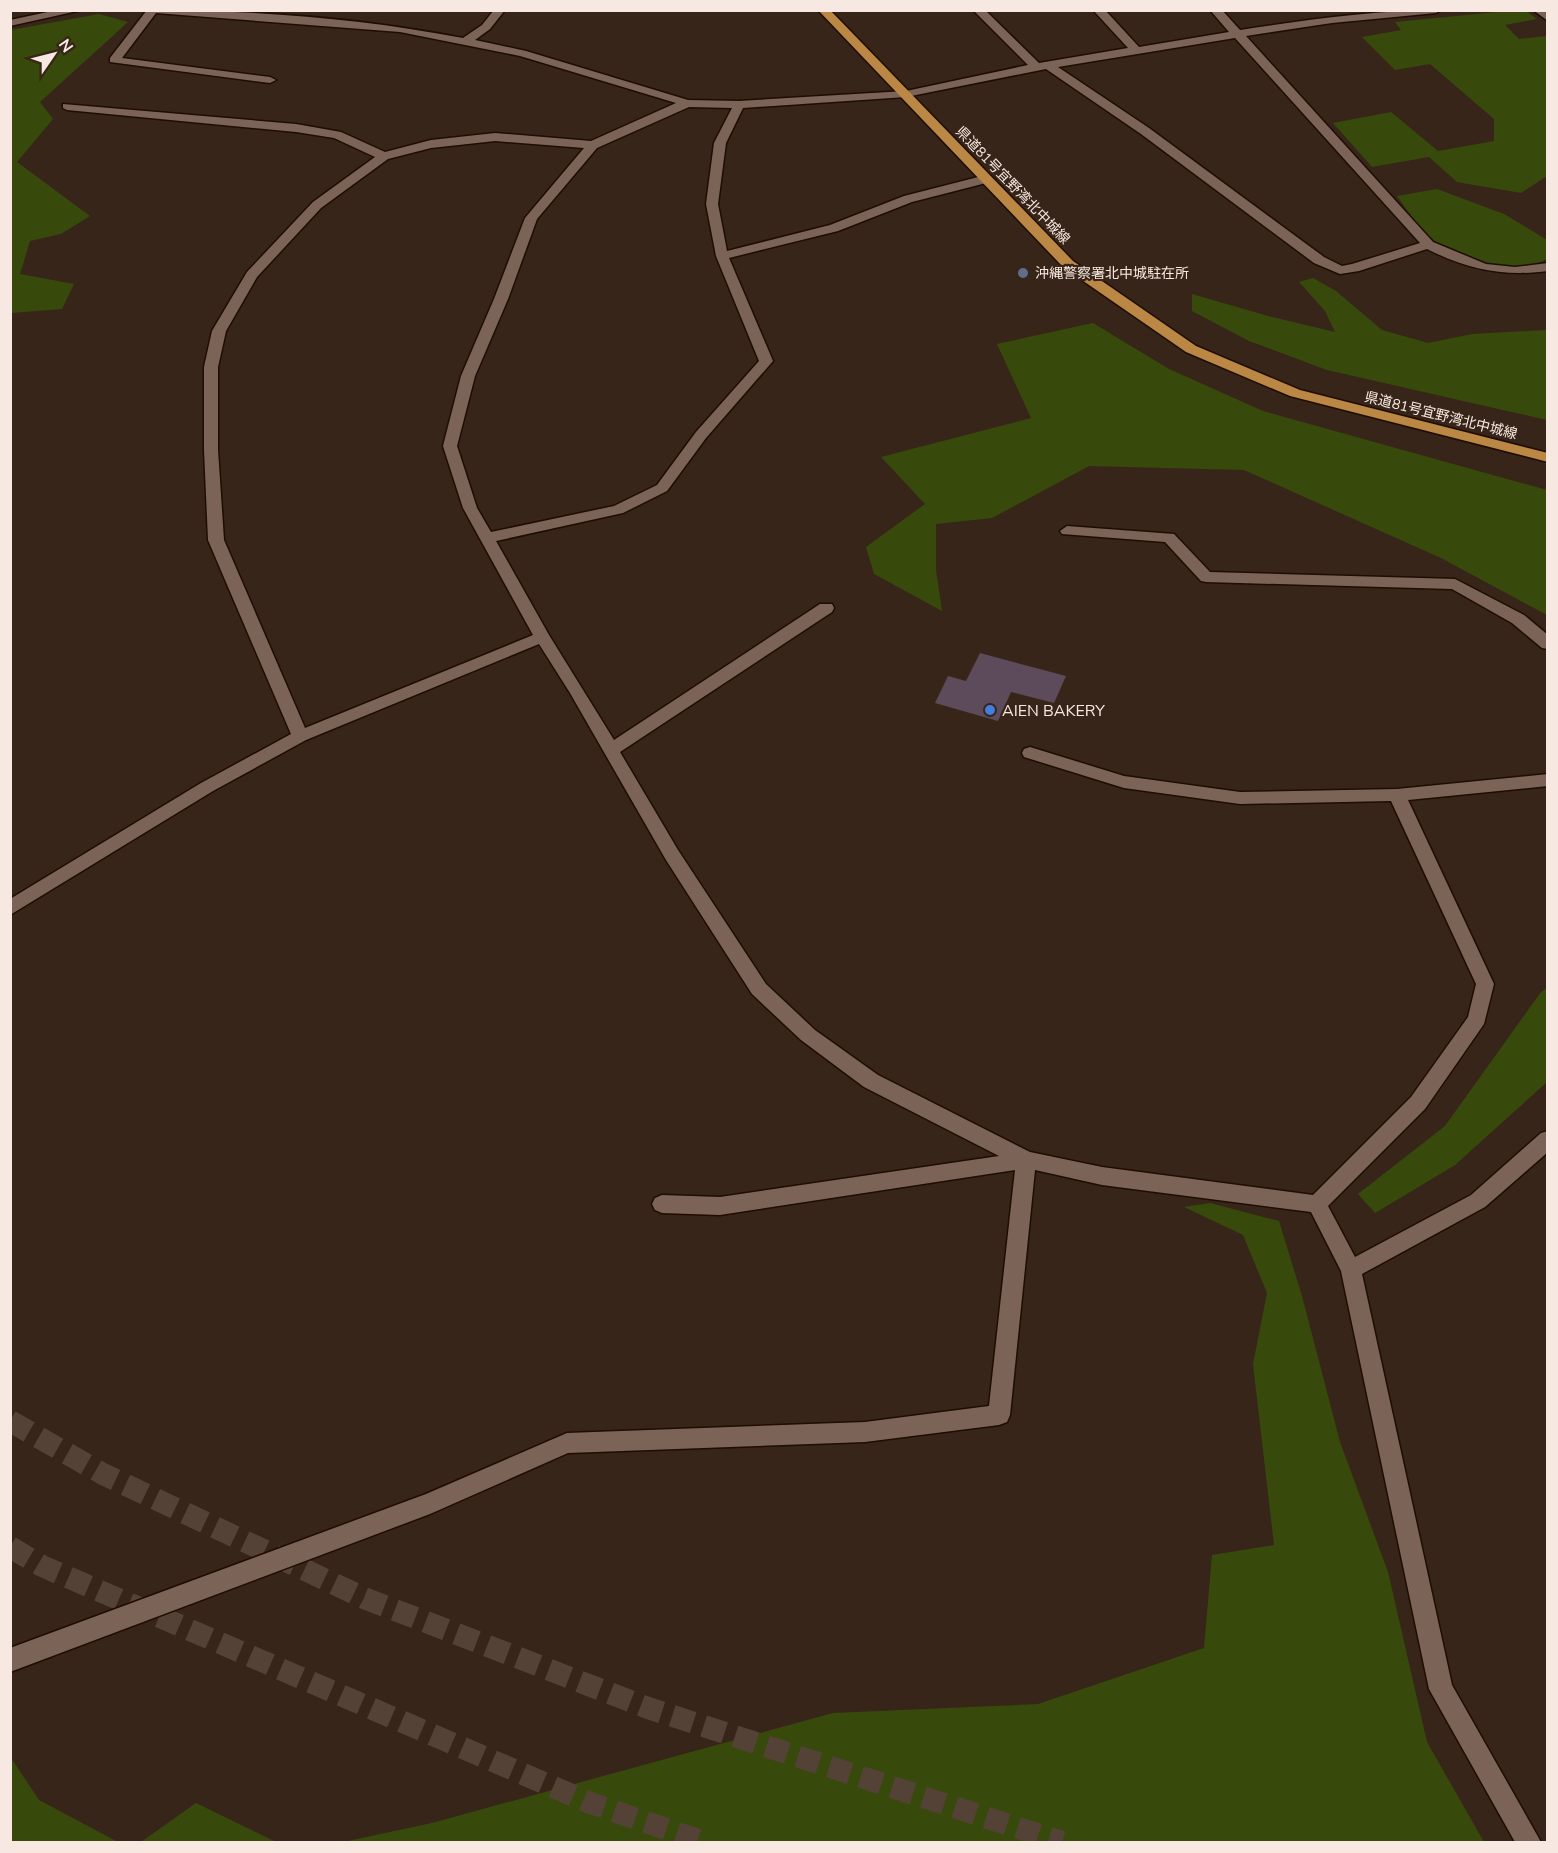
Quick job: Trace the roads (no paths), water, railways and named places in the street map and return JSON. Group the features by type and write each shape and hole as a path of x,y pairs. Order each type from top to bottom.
{"main road":[{"name":"県道81号宜野湾北中城線","path":"823,10 1068,264 1191,349 1295,393 1548,458"}],"street":[{"path":"10,23 76,10"},
{"path":"153,10 114,60 270,80"},
{"path":"158,10 400,29 522,53 687,103 738,105 906,94 1043,67 1237,34 1332,20 1436,10"},
{"path":"465,42 486,27 500,10"},
{"path":"978,10 1043,67 1145,131 1319,260 1340,270 1354,268 1428,245"},
{"path":"1098,10 1138,52"},
{"path":"1215,10 1428,245 1447,255 1489,270 1523,271 1548,267"},
{"path":"1321,10 1332,20"},
{"path":"1539,10 1548,18"},
{"path":"687,103 593,145 531,218 466,386 450,446 470,508 542,637 672,855 759,989 808,1035 871,1081 1026,1160 1102,1176 1317,1204"},
{"path":"488,537 618,510 662,488 701,435 766,361 722,256 712,204 720,143 738,105"},
{"path":"67,106 296,128 337,135 384,156"},
{"path":"300,736 216,540 211,450 211,367 219,331 252,275 317,205 384,156 431,144 495,137 593,145"},
{"path":"722,256 834,228 908,199 986,178"},
{"path":"1067,531 1169,537 1206,577 1455,584 1518,619 1548,644"},
{"path":"611,750 826,608"},
{"path":"10,908 207,787 300,736 542,637"},
{"path":"1030,753 1124,782 1239,798 1397,795 1548,780"},
{"path":"1317,1204 1418,1103 1477,1019 1485,984 1397,795"},
{"path":"1351,1270 1478,1201 1548,1140"},
{"path":"662,1204 720,1206 1026,1160"},
{"path":"10,1660 430,1503 567,1443 865,1432 999,1416 1026,1160"},
{"path":"1317,1204 1351,1270 1441,1689 1529,1842"}],"tunnel":[{"path":"10,1421 103,1474 364,1598 648,1708 1062,1842"},
{"path":"10,1547 42,1566 588,1802 704,1842"}],"place":[{"name":"沖縄警察署北中城駐在所","path":"1023,273"},
{"name":"AIEN BAKERY","path":"990,710"}]}
